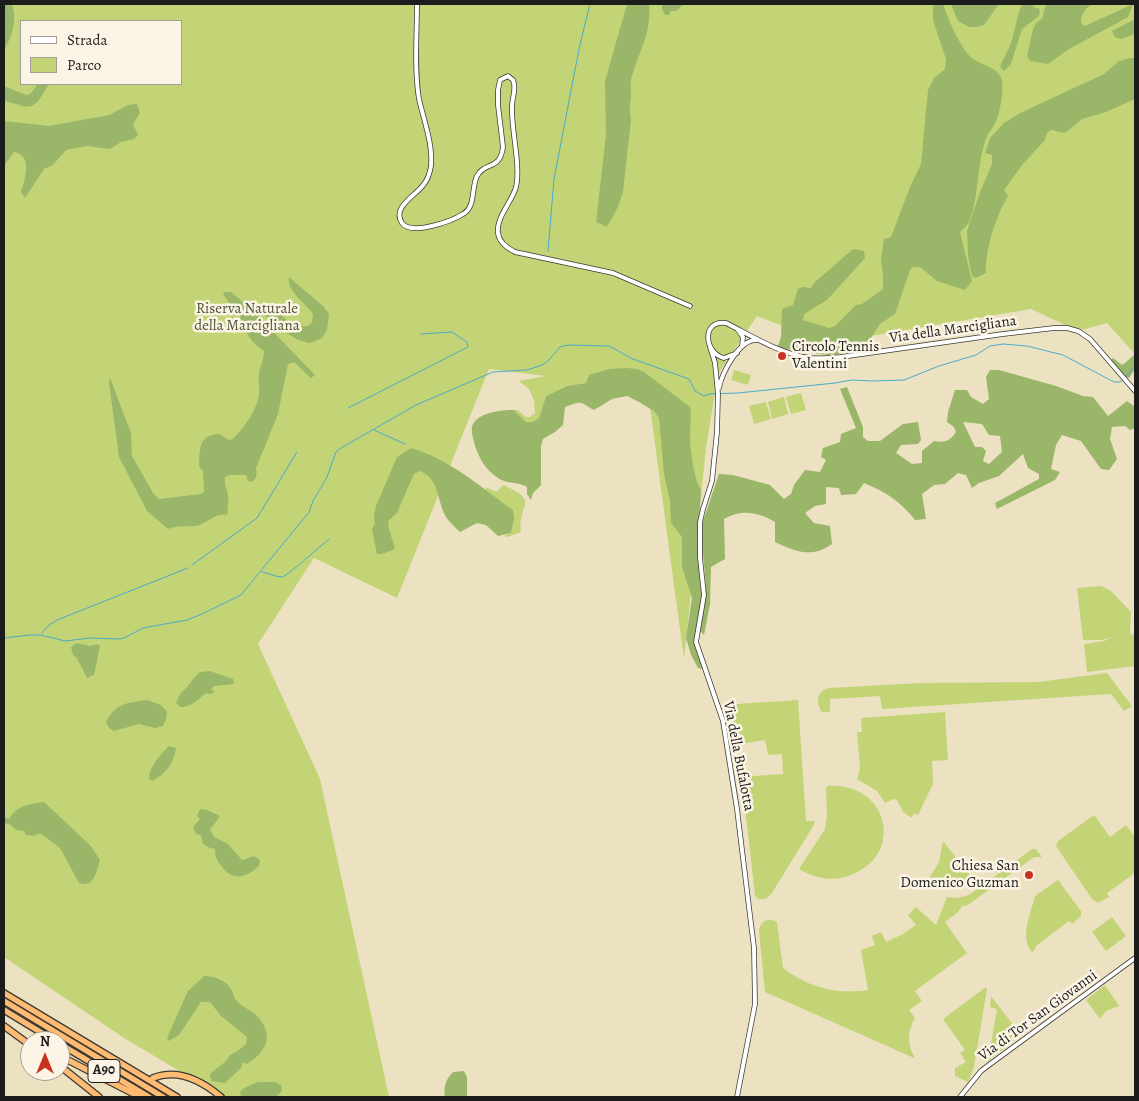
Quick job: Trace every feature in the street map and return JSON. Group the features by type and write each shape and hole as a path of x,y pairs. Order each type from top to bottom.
{"highway":[{"path":"4,993 177,1097"},
{"name":"A90","path":"4,1001 163,1097"},
{"path":"4,1010 39,1031"},
{"path":"4,1026 20,1035"},
{"path":"4,1026 20,1038"},
{"name":"A90","path":"70,1050 149,1097"},
{"path":"70,1061 140,1097"},
{"path":"70,1074 99,1097"},
{"path":"153,1078 168,1074 190,1077 221,1097"}],"street":[{"path":"417,4 417,81 430,151 431,168 424,186 401,208 400,217 403,225 411,229 423,228 467,212 476,178 485,168 496,164 502,154 498,90 500,80 508,76 515,85 512,111 517,178 513,196 498,224 501,241 515,252 604,270 690,306"},
{"name":"Via della Marcigliana","path":"710,347 708,336 711,328 718,323 726,323 762,341 794,354 810,358 823,358 1003,334 1067,328 1081,333 1090,339 1135,391"},
{"path":"736,328 743,337 741,348"},
{"path":"741,348 751,340 762,341"},
{"path":"710,347 722,358 730,357 737,353"},
{"name":"Via della Bufalotta","path":"710,347 715,363 718,394 713,479 700,522 700,558 704,595 696,642 716,698 724,729 738,809 754,948 755,1004 737,1097"},
{"name":"Via della Bufalotta","path":"718,394 723,374 741,348"},
{"name":"Via di Tor San Giovanni","path":"960,1097 981,1071 1135,958"}],"green space":[{"name":"Riserva Naturale della Marcigliana","path":"4,4 1135,4 1135,354 1107,323 1078,331 1031,309 853,339 807,335 757,316 718,374 706,448 684,659 649,400 587,383 567,386 546,396 539,418 533,423 526,422 514,410 518,410 526,417 530,417 535,413 534,400 529,389 519,381 546,376 489,369 397,598 314,558 258,644 320,779 389,1097 223,1097 124,1038 4,957"},
{"path":"4,4 12,4 14,22 10,39 4,50"},
{"path":"627,4 649,4 649,15 646,34 631,82 631,119 623,192 618,207 607,227 596,222 606,135 605,81"},
{"path":"662,4 684,4 676,11 671,11 669,15 665,15"},
{"path":"933,4 943,4 955,33 972,58 997,72 1002,80 1000,107 997,118 984,145 973,209 969,222 960,232 972,281 965,290 937,281 920,267 913,267 910,270 895,314 880,324 864,349 850,353 827,355 785,349 778,346 781,337 782,309 793,305 798,289 803,287 811,288 814,283 853,249 864,251 865,258 827,300 804,314 803,320 829,328 835,326 856,305 862,304 883,289 881,260 884,239 891,237 921,164 928,90 934,78 945,69 946,59 933,20"},
{"path":"951,4 999,4 984,25 969,27 958,21"},
{"path":"1022,4 1034,4 1033,7 1040,9 1039,16 1022,29 1011,64 1004,71 1000,67 1011,43"},
{"path":"1046,4 1092,4 1085,10 1082,17 1081,23 1085,26 1133,4 1128,17 1069,49 1048,64 1030,61 1027,56 1033,29 1036,23 1042,19"},
{"path":"1135,19 1135,34 1121,39 1115,37 1112,31"},
{"path":"1135,58 1135,99 1106,112 1082,119 1065,133 1051,130 1047,133 1045,140 1022,165 1004,190 1008,196 999,213 992,233 987,254 986,273 975,278 972,276 968,256 967,231 992,164 992,155 985,153 990,138 1004,123 1020,113 1104,74 1119,61"},
{"path":"37,85 48,85 34,105 25,107 4,100 4,86 26,95 30,94"},
{"path":"137,104 140,113 133,124 138,135 134,139 121,142 110,149 87,146 66,150 53,165 44,169 25,198 21,192 26,168 24,158 14,152 4,166 4,121 49,126 109,115 128,105"},
{"path":"289,277 324,307 329,314 327,330 322,338 309,343 298,340 262,314 263,308 275,312 296,325 308,326 312,322 313,314 293,292 290,287"},
{"path":"231,292 254,312 315,375 311,378 294,362 288,364 278,414 256,468 256,478 252,482 248,481 246,475 230,475 225,477 228,493 228,513 214,517 196,526 168,529 147,511 119,457 109,383 110,378 131,433 132,456 153,493 159,499 201,494 204,492 203,471 199,466 200,448 204,440 213,435 220,434 231,440 245,425 258,400 259,374 264,354 264,351 247,334 239,310 228,301 223,294"},
{"path":"1135,354 1135,369 1129,378 1124,376 1111,360 1113,358 1122,365"},
{"path":"626,368 644,372 690,407 690,441 694,472 701,490 698,540 703,595 695,640 703,669 698,668 691,655 686,638 692,598 682,567 682,537 671,523 670,501 664,474 659,418 654,411 627,396 612,399 594,410 581,403 565,407 563,425 543,439 541,446 541,485 533,493 531,500 527,494 527,487 503,481 490,472 482,462 475,446 472,427 474,422 484,415 496,411 514,410 526,422 533,422 539,418 546,396 567,386 586,383 589,375 609,369"},
{"path":"734,370 751,375 748,385 731,380"},
{"path":"990,370 999,370 1056,386 1083,396 1093,397 1108,416 1127,401 1134,406 1135,428 1130,430 1125,426 1112,427 1110,439 1117,459 1109,470 1101,469 1081,441 1062,435 1056,445 1051,469 1060,472 1055,480 997,509 995,503 1039,479 1039,474 1028,468 1023,454 999,476 979,483 972,488 966,475 958,473 945,484 934,485 922,494 926,519 915,520 892,498 864,483 856,494 841,495 839,488 826,487 826,504 815,506 805,513 814,523 830,526 832,544 817,551 796,551 775,542 775,522 762,516 744,513 724,519 725,559 711,567 710,604 704,635 700,631 706,586 702,543 703,521 719,474 733,475 770,485 784,499 791,494 794,485 805,470 820,472 826,460 821,457 823,448 840,442 841,434 856,428 840,389 847,387 863,427 863,437 868,441 880,441 903,424 918,422 921,440 918,444 901,445 896,453 912,464 922,463 922,451 934,441 941,442 949,439 956,432 954,427 947,422 955,390 967,390 971,397 983,404 989,399 986,377","holes":["963,422 982,424 989,435 1000,436 1002,452 989,464 983,461 986,451 982,447 975,447"]},
{"path":"801,393 806,410 791,414 786,397"},
{"path":"784,397 788,414 772,419 768,402"},
{"path":"766,402 771,419 754,424 749,406"},
{"path":"411,448 452,466 513,510 514,519 511,533 498,536 486,525 477,523 460,532 446,517 437,490 430,478 419,471 414,474 397,513 388,521 395,549 377,554 372,529 375,524 376,506 397,457"},
{"path":"503,485 515,491 525,500 521,532 507,537 504,536 511,533 513,510 484,490 487,488 497,492"},
{"path":"1101,586 1111,591 1131,612 1130,634 1135,635 1135,666 1087,672 1084,644 1104,641 1112,637 1102,640 1083,640 1077,588"},
{"path":"77,643 90,646 97,644 100,646 94,675 87,678 77,658 73,655 71,647"},
{"path":"210,671 233,679 234,684 214,686 211,689 215,692 206,693 197,701 180,707 176,703 180,694 200,672"},
{"path":"1107,673 1132,706 1124,711 1111,694 882,709 880,696 830,699 830,712 822,712 818,705 818,698 822,692 829,688 922,683 1038,682"},
{"path":"147,700 161,705 167,712 163,726 155,728 139,724 114,731 109,728 106,722 118,707 128,703"},
{"path":"798,700 806,821 815,821 772,893 766,899 759,899 755,896 747,824 739,777 783,774 782,754 768,755 765,740 734,745 728,716 731,707 736,704"},
{"path":"945,712 948,760 932,761 933,784 918,815 914,813 912,818 903,812 897,800 893,799 885,803 877,791 857,779 860,769 857,732 862,732 861,718"},
{"path":"169,746 176,748 173,759 168,768 152,781 149,779 153,765"},
{"path":"828,786 848,788 865,795 876,807 883,821 884,837 879,852 868,865 851,875 832,879 818,877 799,869 825,829 827,816 826,788"},
{"path":"44,802 91,846 100,860 92,881 84,884 79,883 60,848 40,833 34,836 26,835 24,831 16,830 11,825 4,823 4,817 9,819 20,808"},
{"path":"200,809 220,816 210,830 214,837 228,844 242,860 254,856 260,860 259,866 250,873 240,876 231,875 227,872 217,859 215,849 203,844 201,835 196,834 193,827 200,819 197,816"},
{"path":"1094,815 1110,837 1126,825 1135,837 1135,873 1107,893 1109,897 1098,903 1092,899 1056,846 1058,841"},
{"path":"943,841 974,880 962,887 952,888 930,877 939,862"},
{"path":"1032,849 1036,849 1042,857 1034,857 968,905 962,906 958,912 945,922 967,953 915,991 922,1001 909,1010 915,1018 910,1028 909,1038 915,1058 765,992 759,931 763,922 771,920 777,922 783,968 793,975 812,985 823,988 845,991 868,990 861,950 875,945 872,936 881,932 886,942 903,934 916,925 908,915 916,907 936,925 947,897 958,898 969,895"},
{"path":"1058,880 1081,911 1081,916 1072,924 1069,921 1036,946 1032,952 1028,946 1026,932 1035,896"},
{"path":"1112,917 1126,936 1106,951 1092,932"},
{"path":"204,976 217,978 225,982 238,1002 255,1014 261,1021 267,1035 264,1047 260,1053 247,1064 243,1062 241,1068 225,1083 211,1081 210,1074 226,1061 230,1055 246,1044 247,1037 221,1016 210,1002 201,1002 179,1035 169,1041 167,1038 188,991"},
{"path":"1105,985 1119,1006 1106,1011 1100,1019 1086,1000"},
{"path":"986,987 974,1067 968,1082 955,1076 955,1068 966,1062 960,1053 965,1050 943,1019"},
{"path":"991,996 1021,1035 987,1062 982,1059 983,1049 990,1050 997,1009 990,1007"},
{"path":"464,1071 467,1077 467,1097 445,1097 445,1087 449,1077 453,1072"},
{"path":"258,1082 275,1082 281,1085 282,1091 276,1097 241,1097 240,1092 244,1088"}],"waterway":[{"path":"548,251 554,179 579,49 590,4"},
{"path":"348,408 468,347 467,342 452,332 421,334"},
{"path":"4,638 41,635 65,641 90,638 119,639 143,628 187,620 241,595 309,512 327,477 336,452 341,448 416,405 493,372 527,370 542,365 560,347 568,345 609,346 633,359 689,379 695,391 704,396 852,380 904,380 939,366 976,355 990,346 1003,344 1027,346 1063,355 1114,382 1123,380"},
{"path":"1126,377 1135,365"},
{"path":"374,430 405,444"},
{"path":"192,565 257,518 297,452"},
{"path":"262,572 280,577 285,576 329,539"},
{"path":"42,633 57,620 188,568"}],"place":[{"name":"Circolo Tennis Valentini","path":"782,356"},
{"name":"Chiesa San Domenico Guzman","path":"1029,875"}]}
